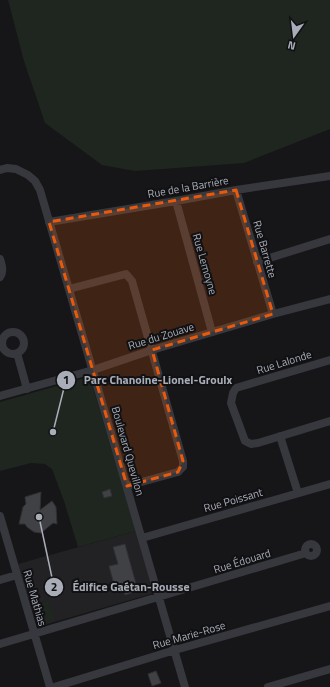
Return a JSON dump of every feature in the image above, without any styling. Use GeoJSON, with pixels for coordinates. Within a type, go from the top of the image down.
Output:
{"type":"FeatureCollection","features":[{"type":"Feature","properties":{"kind":"street","name":"Boulevard Quevillon"},"geometry":{"type":"LineString","coordinates":[[0,170],[7,168],[16,169],[35,181],[40,190],[185,687]]}},
{"type":"Feature","properties":{"kind":"street","name":"Rue de la Barrière"},"geometry":{"type":"LineString","coordinates":[[49,222],[236,190],[330,176]]}},
{"type":"Feature","properties":{"kind":"street","name":"Rue Barrette"},"geometry":{"type":"LineString","coordinates":[[236,190],[273,314]]}},
{"type":"Feature","properties":{"kind":"street","name":"Rue Lemoyne"},"geometry":{"type":"LineString","coordinates":[[176,201],[212,332]]}},
{"type":"Feature","properties":{"kind":"street"},"geometry":{"type":"LineString","coordinates":[[257,262],[330,239]]}},
{"type":"Feature","properties":{"kind":"street"},"geometry":{"type":"LineString","coordinates":[[0,259],[3,269],[0,277]]}},
{"type":"Feature","properties":{"kind":"street"},"geometry":{"type":"LineString","coordinates":[[69,290],[118,275],[126,274],[132,281],[183,461],[182,467],[178,472],[127,486]]}},
{"type":"Feature","properties":{"kind":"street","name":"Rue du Zouave"},"geometry":{"type":"LineString","coordinates":[[0,396],[93,370],[152,350],[330,298]]}},
{"type":"Feature","properties":{"kind":"street"},"geometry":{"type":"LineString","coordinates":[[17,352],[27,389]]}},
{"type":"Feature","properties":{"kind":"street","name":"Rue Lalonde"},"geometry":{"type":"LineString","coordinates":[[280,436],[251,444],[245,441],[231,403],[233,393],[236,388],[330,360]]}},
{"type":"Feature","properties":{"kind":"street"},"geometry":{"type":"LineString","coordinates":[[298,493],[280,436],[330,421]]}},
{"type":"Feature","properties":{"kind":"street","name":"Rue Poissant"},"geometry":{"type":"LineString","coordinates":[[142,538],[330,484]]}},
{"type":"Feature","properties":{"kind":"street","name":"Rue Mathias"},"geometry":{"type":"LineString","coordinates":[[0,518],[50,687]]}},
{"type":"Feature","properties":{"kind":"street","name":"Rue Édouard"},"geometry":{"type":"LineString","coordinates":[[0,644],[306,553]]}},
{"type":"Feature","properties":{"kind":"street"},"geometry":{"type":"LineString","coordinates":[[0,580],[17,575]]}},
{"type":"Feature","properties":{"kind":"street","name":"Rue Marie-Rose"},"geometry":{"type":"LineString","coordinates":[[54,687],[175,650],[330,606]]}},
{"type":"Feature","properties":{"kind":"street"},"geometry":{"type":"LineString","coordinates":[[268,687],[330,669]]}},
{"type":"Feature","properties":{"kind":"highlighted area"},"geometry":{"type":"Polygon","coordinates":[[[236,190],[273,314],[152,350],[183,461],[178,472],[127,486],[49,222],[236,190]]]}},
{"type":"Feature","properties":{"kind":"shaded area"},"geometry":{"type":"Polygon","coordinates":[[[8,0],[330,0],[330,129],[244,163],[135,171],[102,165],[45,123],[24,61],[8,0]]]}},
{"type":"Feature","properties":{"kind":"shaded area"},"geometry":{"type":"Polygon","coordinates":[[[85,378],[92,384],[136,531],[78,547],[64,501],[52,469],[45,464],[31,463],[0,471],[0,402],[85,378]]]}},
{"type":"Feature","properties":{"kind":"shaded area"},"geometry":{"type":"Polygon","coordinates":[[[136,531],[154,593],[37,627],[18,564],[136,531]]]}},
{"type":"Feature","properties":{"kind":"shaded area"},"geometry":{"type":"Polygon","coordinates":[[[48,601],[55,619],[45,622],[38,618],[34,606],[48,601]]]}},
{"type":"Feature","properties":{"kind":"building"},"geometry":{"type":"Polygon","coordinates":[[[110,489],[112,496],[104,498],[102,492],[110,489]]]}},
{"type":"Feature","properties":{"kind":"building"},"geometry":{"type":"Polygon","coordinates":[[[41,492],[40,510],[52,501],[56,507],[57,524],[53,523],[41,533],[34,532],[25,524],[19,524],[23,507],[26,504],[25,497],[41,492]]]}},
{"type":"Feature","properties":{"kind":"building"},"geometry":{"type":"Polygon","coordinates":[[[125,544],[138,591],[125,595],[123,586],[115,588],[109,566],[118,564],[113,547],[125,544]]]}},
{"type":"Feature","properties":{"kind":"building"},"geometry":{"type":"Polygon","coordinates":[[[156,671],[161,683],[152,686],[148,674],[156,671]]]}},
{"type":"Feature","properties":{"kind":"place","name":"Parc Chanoine-Lionel-Groulx"},"geometry":{"type":"Point","coordinates":[53,432]}},
{"type":"Feature","properties":{"kind":"place","name":"Édifice Gaétan-Rousse"},"geometry":{"type":"Point","coordinates":[39,517]}}]}
